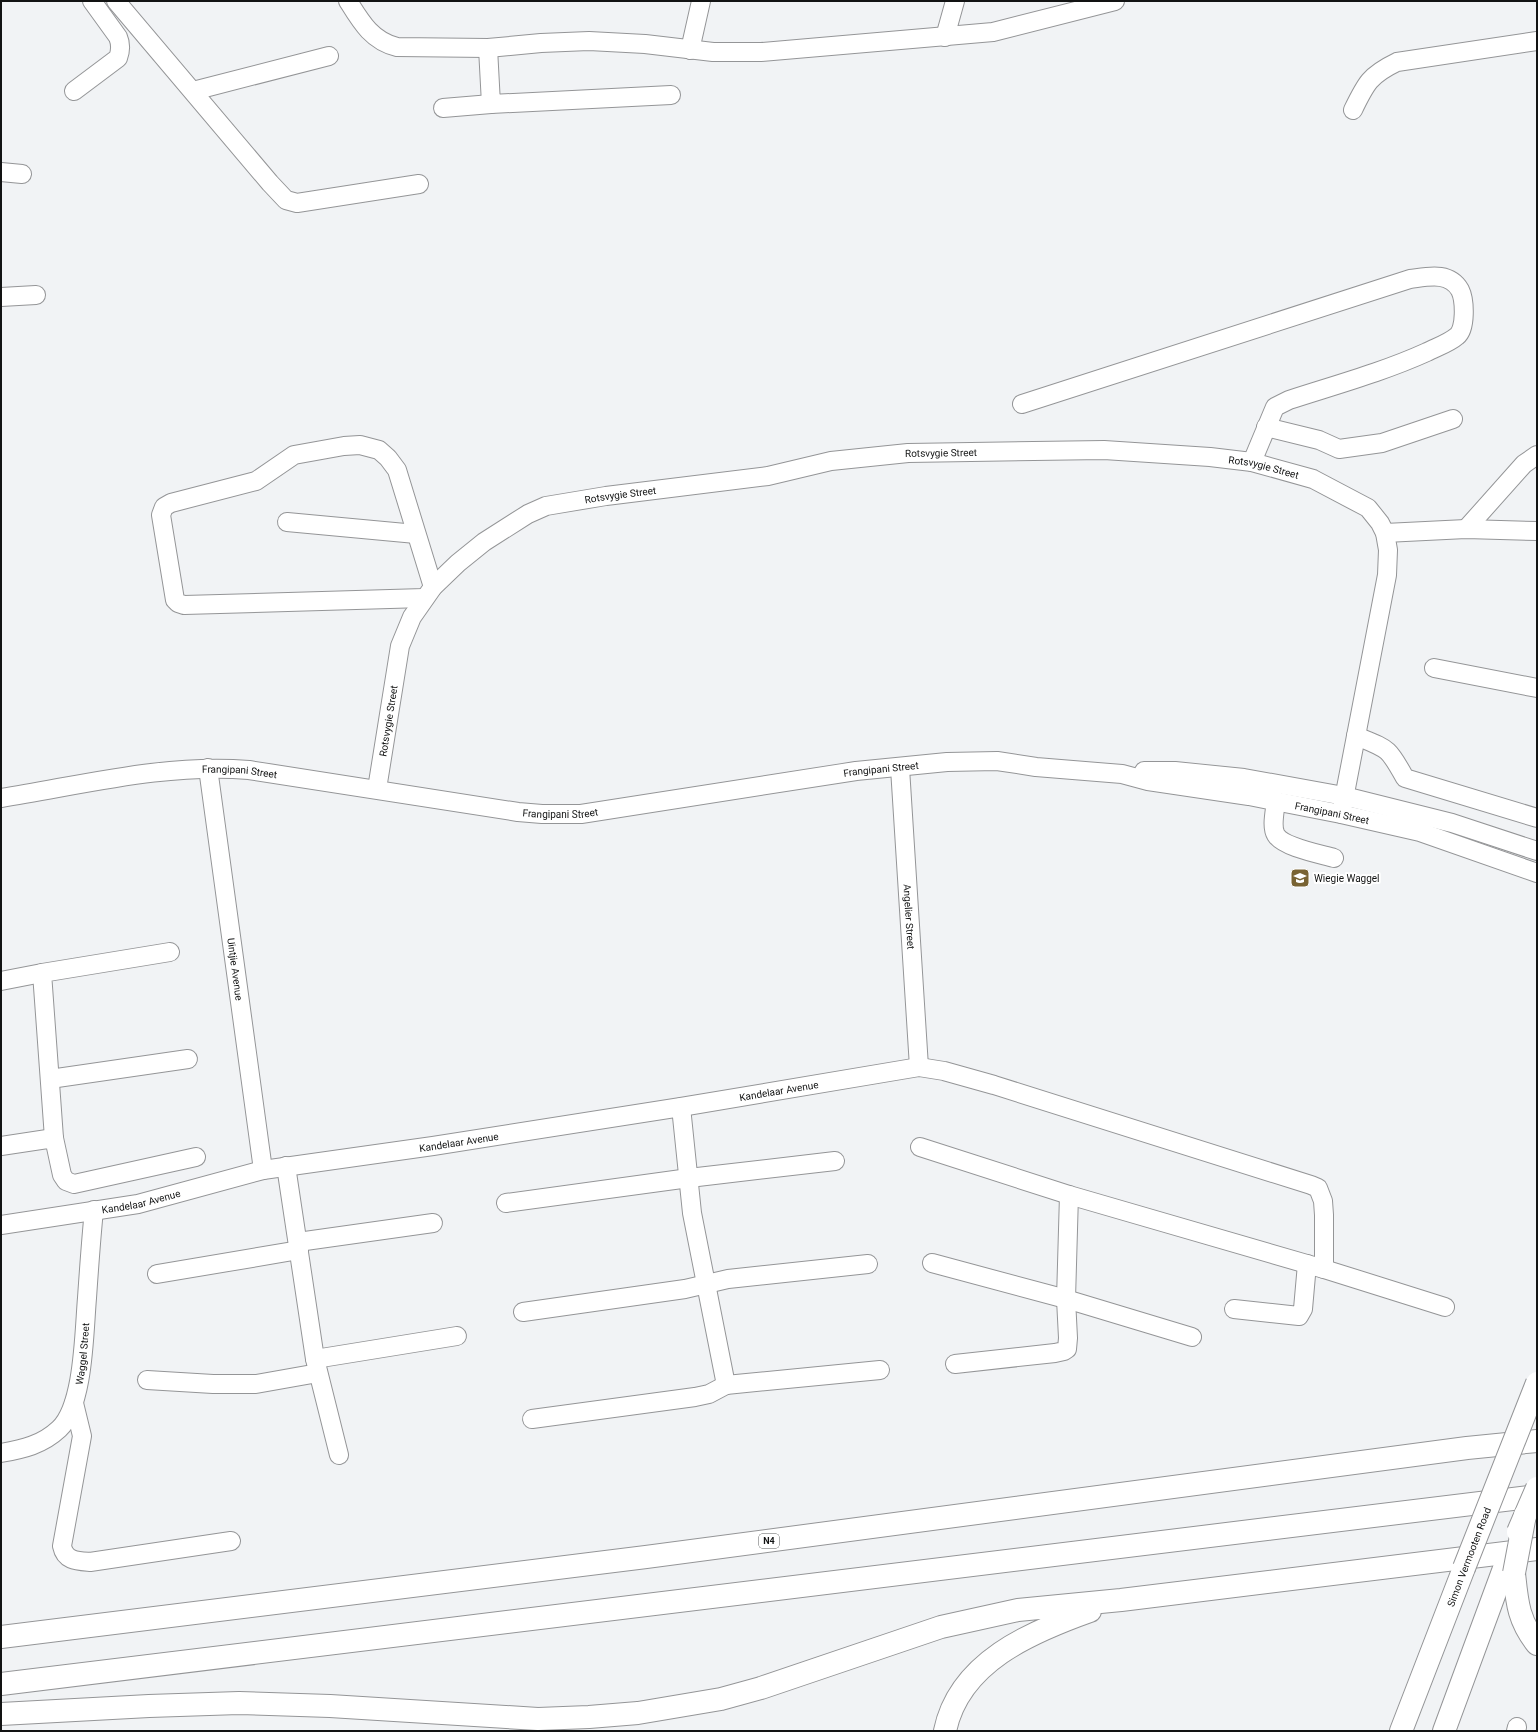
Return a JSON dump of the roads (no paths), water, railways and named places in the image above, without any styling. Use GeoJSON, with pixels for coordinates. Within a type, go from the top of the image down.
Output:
{"type":"FeatureCollection","features":[{"type":"Feature","properties":{"kind":"main road","name":"Simon Vermooten Road"},"geometry":{"type":"LineString","coordinates":[[1401,1731],[1537,1383]]}},
{"type":"Feature","properties":{"kind":"main road"},"geometry":{"type":"LineString","coordinates":[[1467,1448],[1537,1432]]}},
{"type":"Feature","properties":{"kind":"main road","name":"N4"},"geometry":{"type":"LineString","coordinates":[[1,1637],[654,1556],[1467,1448],[1537,1441]]}},
{"type":"Feature","properties":{"kind":"main road"},"geometry":{"type":"LineString","coordinates":[[1444,1731],[1510,1568],[1525,1515],[1537,1488]]}},
{"type":"Feature","properties":{"kind":"main road"},"geometry":{"type":"LineString","coordinates":[[1,1684],[1537,1496]]}},
{"type":"Feature","properties":{"kind":"main road"},"geometry":{"type":"LineString","coordinates":[[1,1714],[239,1703],[330,1706],[402,1712],[538,1719],[589,1718],[678,1707],[721,1699],[761,1688],[916,1635],[973,1619],[1018,1610],[1122,1600],[1537,1549]]}},
{"type":"Feature","properties":{"kind":"main road"},"geometry":{"type":"LineString","coordinates":[[1510,1568],[1521,1618],[1526,1630],[1537,1644]]}},
{"type":"Feature","properties":{"kind":"main road"},"geometry":{"type":"LineString","coordinates":[[945,1731],[953,1709],[962,1692],[982,1667],[1035,1633],[1122,1600]]}},
{"type":"Feature","properties":{"kind":"main road"},"geometry":{"type":"LineString","coordinates":[[402,1712],[503,1731]]}},
{"type":"Feature","properties":{"kind":"street"},"geometry":{"type":"LineString","coordinates":[[74,91],[118,58],[121,50],[118,37],[92,1]]}},
{"type":"Feature","properties":{"kind":"street"},"geometry":{"type":"LineString","coordinates":[[116,1],[276,191],[290,201],[297,203],[419,184]]}},
{"type":"Feature","properties":{"kind":"street"},"geometry":{"type":"LineString","coordinates":[[348,1],[372,34],[385,44],[397,47],[488,48],[541,43],[589,41],[645,44],[713,52],[762,52],[993,32],[1115,1]]}},
{"type":"Feature","properties":{"kind":"street"},"geometry":{"type":"LineString","coordinates":[[690,50],[701,1]]}},
{"type":"Feature","properties":{"kind":"street"},"geometry":{"type":"LineString","coordinates":[[945,37],[955,1]]}},
{"type":"Feature","properties":{"kind":"street"},"geometry":{"type":"LineString","coordinates":[[1353,110],[1363,89],[1378,71],[1397,62],[1537,41]]}},
{"type":"Feature","properties":{"kind":"street"},"geometry":{"type":"LineString","coordinates":[[488,48],[491,104]]}},
{"type":"Feature","properties":{"kind":"street"},"geometry":{"type":"LineString","coordinates":[[193,91],[329,56]]}},
{"type":"Feature","properties":{"kind":"street"},"geometry":{"type":"LineString","coordinates":[[443,108],[491,104],[671,95]]}},
{"type":"Feature","properties":{"kind":"street"},"geometry":{"type":"LineString","coordinates":[[1,172],[22,174]]}},
{"type":"Feature","properties":{"kind":"street"},"geometry":{"type":"LineString","coordinates":[[1022,404],[1410,279],[1434,276],[1447,277],[1460,290],[1464,307],[1463,327],[1458,336],[1409,360],[1289,400],[1275,407],[1252,462]]}},
{"type":"Feature","properties":{"kind":"street"},"geometry":{"type":"LineString","coordinates":[[1,297],[36,295]]}},
{"type":"Feature","properties":{"kind":"street"},"geometry":{"type":"LineString","coordinates":[[1266,427],[1319,440],[1339,449],[1382,443],[1453,419]]}},
{"type":"Feature","properties":{"kind":"street"},"geometry":{"type":"LineString","coordinates":[[360,445],[379,450],[388,458],[397,470],[416,534],[428,592],[184,605],[178,604],[174,600],[161,515],[164,508],[170,503],[256,481],[294,455],[360,445]]}},
{"type":"Feature","properties":{"kind":"street","name":"Rotsvygie Street"},"geometry":{"type":"LineString","coordinates":[[377,789],[400,646],[412,618],[428,592],[484,542],[528,514],[546,506],[606,496],[768,476],[831,461],[908,453],[1104,450],[1252,462],[1313,479],[1368,508],[1380,523],[1385,533],[1388,550],[1387,575],[1341,814]]}},
{"type":"Feature","properties":{"kind":"street"},"geometry":{"type":"LineString","coordinates":[[1466,529],[1524,464],[1537,454]]}},
{"type":"Feature","properties":{"kind":"street"},"geometry":{"type":"LineString","coordinates":[[287,522],[416,534]]}},
{"type":"Feature","properties":{"kind":"street"},"geometry":{"type":"LineString","coordinates":[[1385,533],[1466,529],[1537,531]]}},
{"type":"Feature","properties":{"kind":"street"},"geometry":{"type":"LineString","coordinates":[[1434,668],[1537,688]]}},
{"type":"Feature","properties":{"kind":"street"},"geometry":{"type":"LineString","coordinates":[[1356,736],[1386,748],[1394,756],[1405,778],[1537,818]]}},
{"type":"Feature","properties":{"kind":"street","name":"Frangipani Street"},"geometry":{"type":"LineString","coordinates":[[1,798],[168,770],[208,768],[249,770],[518,812],[542,814],[581,814],[806,778],[947,762],[976,761],[1122,774],[1148,780],[1276,801],[1420,832],[1537,873]]}},
{"type":"Feature","properties":{"kind":"street","name":"Uintjie Avenue"},"geometry":{"type":"LineString","coordinates":[[208,768],[263,1170]]}},
{"type":"Feature","properties":{"kind":"street","name":"Angelier Street"},"geometry":{"type":"LineString","coordinates":[[900,768],[919,1067]]}},
{"type":"Feature","properties":{"kind":"street","name":"Frangipani Street"},"geometry":{"type":"LineString","coordinates":[[1122,774],[1160,770],[1199,773],[1244,778],[1344,796],[1452,823],[1537,851]]}},
{"type":"Feature","properties":{"kind":"street"},"geometry":{"type":"LineString","coordinates":[[1276,801],[1274,830],[1280,839],[1287,844],[1334,858]]}},
{"type":"Feature","properties":{"kind":"street"},"geometry":{"type":"LineString","coordinates":[[1,981],[170,952]]}},
{"type":"Feature","properties":{"kind":"street"},"geometry":{"type":"LineString","coordinates":[[42,973],[54,1138],[62,1175],[66,1181],[74,1184],[196,1157]]}},
{"type":"Feature","properties":{"kind":"street"},"geometry":{"type":"LineString","coordinates":[[50,1079],[188,1059]]}},
{"type":"Feature","properties":{"kind":"street","name":"Kandelaar Avenue"},"geometry":{"type":"LineString","coordinates":[[1,1225],[138,1204],[263,1170],[286,1166],[433,1146],[681,1107],[919,1067],[944,1071],[994,1085],[1311,1184],[1318,1188],[1322,1201],[1324,1269]]}},
{"type":"Feature","properties":{"kind":"street"},"geometry":{"type":"LineString","coordinates":[[681,1107],[692,1213],[726,1385]]}},
{"type":"Feature","properties":{"kind":"street"},"geometry":{"type":"LineString","coordinates":[[1,1146],[54,1138]]}},
{"type":"Feature","properties":{"kind":"street"},"geometry":{"type":"LineString","coordinates":[[920,1147],[1069,1195],[1324,1269],[1445,1307]]}},
{"type":"Feature","properties":{"kind":"street"},"geometry":{"type":"LineString","coordinates":[[506,1203],[689,1178],[835,1161]]}},
{"type":"Feature","properties":{"kind":"street"},"geometry":{"type":"LineString","coordinates":[[286,1166],[317,1366],[339,1455]]}},
{"type":"Feature","properties":{"kind":"street"},"geometry":{"type":"LineString","coordinates":[[954,1364],[1064,1351],[1067,1349],[1068,1338],[1066,1299],[1069,1195]]}},
{"type":"Feature","properties":{"kind":"street","name":"Waggel Street"},"geometry":{"type":"LineString","coordinates":[[1,1453],[30,1447],[45,1440],[60,1428],[74,1403],[82,1359],[94,1210]]}},
{"type":"Feature","properties":{"kind":"street"},"geometry":{"type":"LineString","coordinates":[[157,1274],[298,1246],[433,1223]]}},
{"type":"Feature","properties":{"kind":"street"},"geometry":{"type":"LineString","coordinates":[[932,1263],[1066,1299],[1192,1337]]}},
{"type":"Feature","properties":{"kind":"street"},"geometry":{"type":"LineString","coordinates":[[523,1312],[605,1302],[728,1280],[868,1264]]}},
{"type":"Feature","properties":{"kind":"street"},"geometry":{"type":"LineString","coordinates":[[1234,1309],[1299,1316],[1303,1309],[1307,1264]]}},
{"type":"Feature","properties":{"kind":"street"},"geometry":{"type":"LineString","coordinates":[[147,1380],[213,1384],[256,1384],[317,1366],[457,1336]]}},
{"type":"Feature","properties":{"kind":"street"},"geometry":{"type":"LineString","coordinates":[[532,1419],[695,1397],[709,1394],[726,1385],[880,1370]]}},
{"type":"Feature","properties":{"kind":"street"},"geometry":{"type":"LineString","coordinates":[[74,1403],[82,1436],[62,1546],[64,1554],[68,1558],[77,1561],[90,1562],[231,1541]]}},
{"type":"Feature","properties":{"kind":"place","name":"Wiegie Waggel"},"geometry":{"type":"Point","coordinates":[1300,878]}}]}
